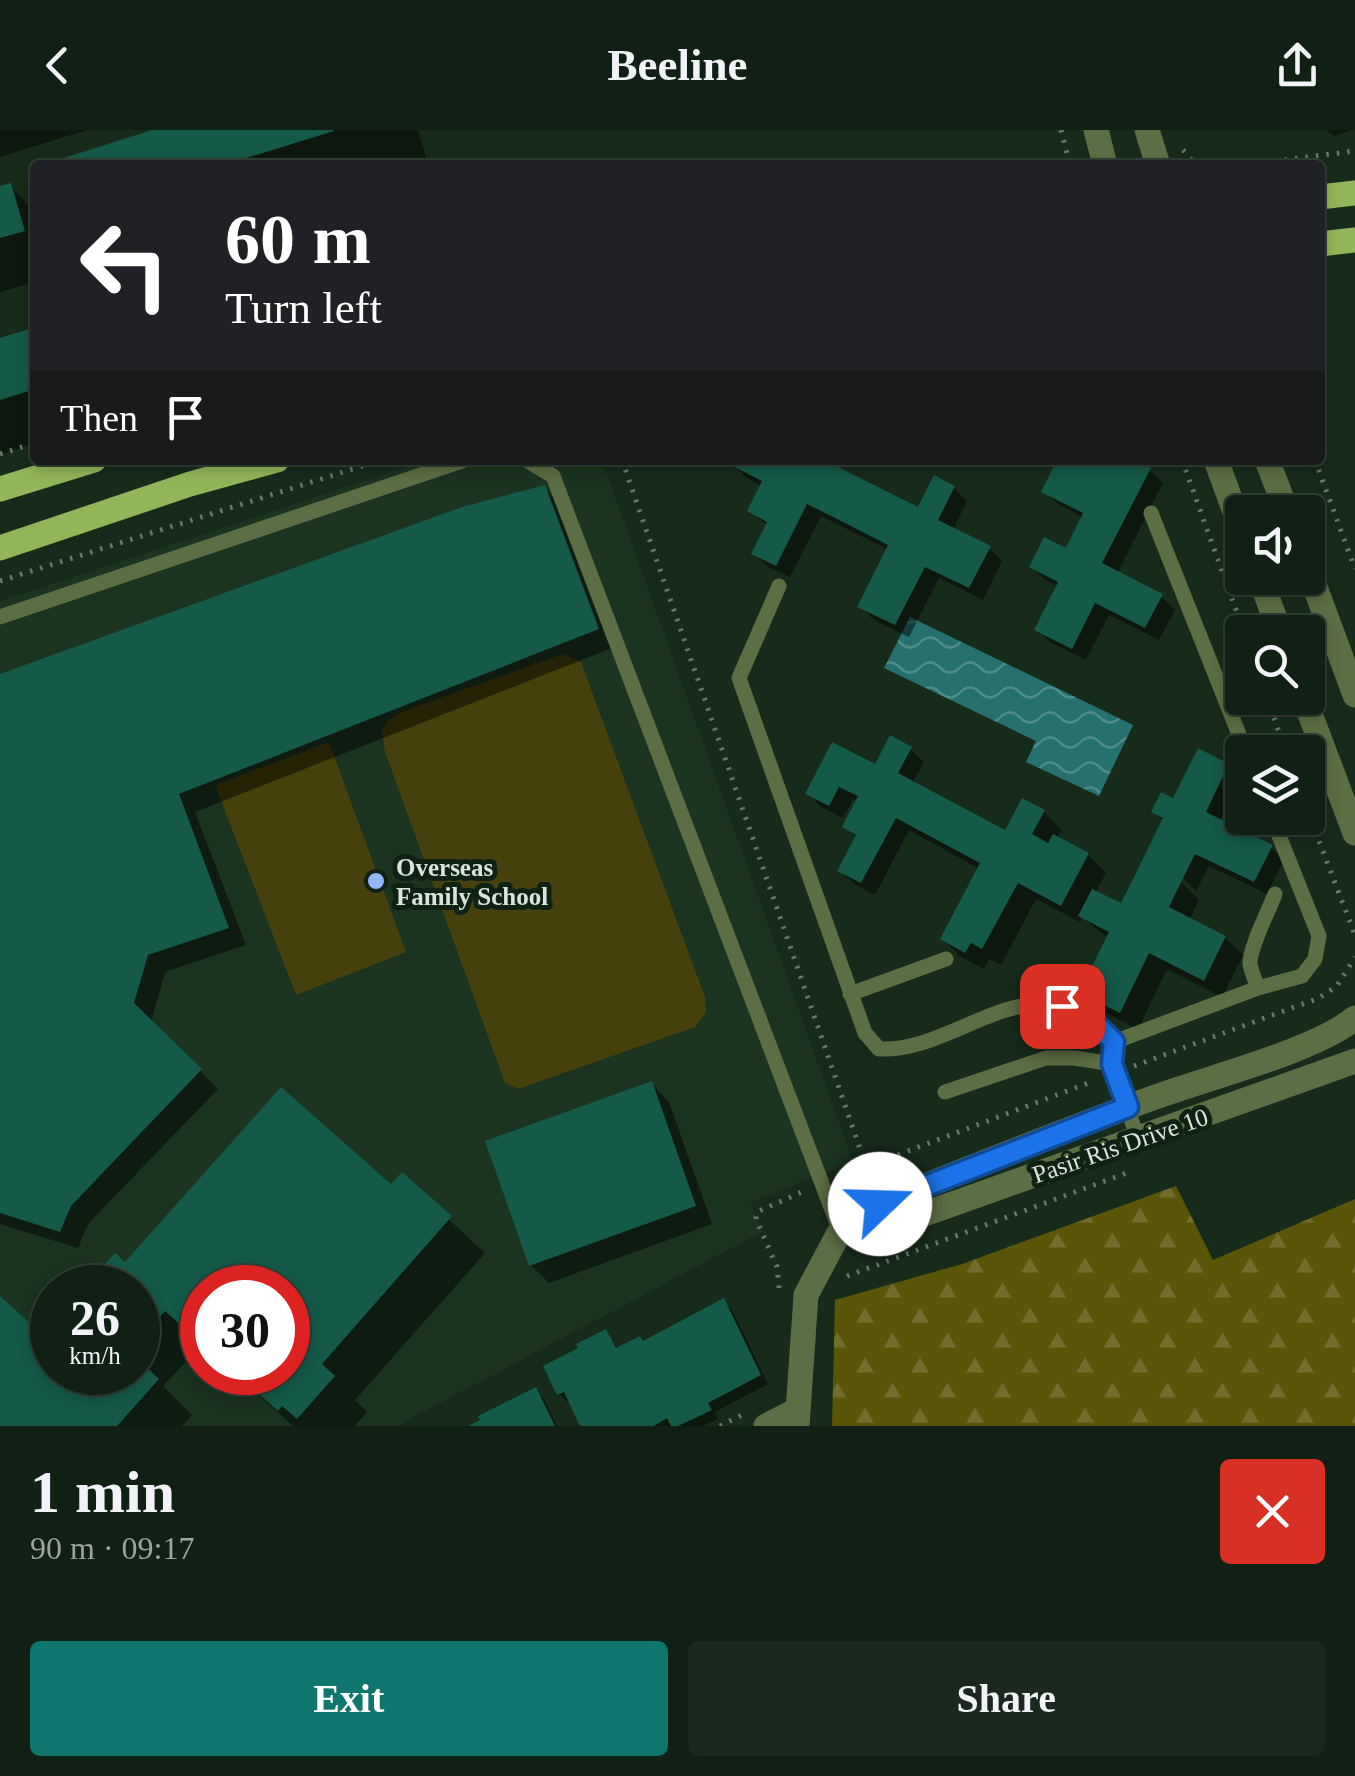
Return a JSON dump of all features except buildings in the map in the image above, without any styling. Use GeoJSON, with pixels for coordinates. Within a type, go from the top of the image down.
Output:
{"type":"FeatureCollection","features":[{"type":"Feature","properties":{"kind":"main road"},"geometry":{"type":"LineString","coordinates":[[1325,196],[1355,193]]}},
{"type":"Feature","properties":{"kind":"main road"},"geometry":{"type":"LineString","coordinates":[[1325,243],[1355,240]]}},
{"type":"Feature","properties":{"kind":"main road"},"geometry":{"type":"LineString","coordinates":[[0,489],[78,465]]}},
{"type":"Feature","properties":{"kind":"main road"},"geometry":{"type":"LineString","coordinates":[[0,548],[258,465]]}},
{"type":"Feature","properties":{"kind":"street"},"geometry":{"type":"LineString","coordinates":[[1096,130],[1104,160]]}},
{"type":"Feature","properties":{"kind":"street"},"geometry":{"type":"LineString","coordinates":[[1147,130],[1156,160]]}},
{"type":"Feature","properties":{"kind":"street"},"geometry":{"type":"LineString","coordinates":[[1218,465],[1229,495]]}},
{"type":"Feature","properties":{"kind":"street"},"geometry":{"type":"LineString","coordinates":[[1269,465],[1280,495]]}},
{"type":"Feature","properties":{"kind":"street"},"geometry":{"type":"LineString","coordinates":[[1318,595],[1355,695]]}},
{"type":"Feature","properties":{"kind":"street"},"geometry":{"type":"LineString","coordinates":[[1310,715],[1355,833]]}},
{"type":"Feature","properties":{"kind":"street","name":"Pasir Ris Drive 10"},"geometry":{"type":"LineString","coordinates":[[1355,1018],[1308,1044],[1128,1107],[880,1204],[871,1218],[902,1222],[1355,1060]]}},
{"type":"Feature","properties":{"kind":"street"},"geometry":{"type":"LineString","coordinates":[[766,1426],[797,1418],[806,1294],[840,1231],[871,1218]]}},
{"type":"Feature","properties":{"kind":"lane"},"geometry":{"type":"LineString","coordinates":[[0,617],[450,465]]}},
{"type":"Feature","properties":{"kind":"lane"},"geometry":{"type":"LineString","coordinates":[[534,465],[553,476],[840,1231]]}},
{"type":"Feature","properties":{"kind":"lane"},"geometry":{"type":"LineString","coordinates":[[1151,514],[1239,735]]}},
{"type":"Feature","properties":{"kind":"lane"},"geometry":{"type":"LineString","coordinates":[[779,586],[739,678],[865,1033],[879,1049],[898,1050],[1001,1010],[1037,1004],[1062,1006],[1086,1014],[1114,1042]]}},
{"type":"Feature","properties":{"kind":"lane"},"geometry":{"type":"LineString","coordinates":[[1114,1042],[1258,988],[1302,976],[1316,959],[1319,936],[1279,835]]}},
{"type":"Feature","properties":{"kind":"lane"},"geometry":{"type":"LineString","coordinates":[[1258,988],[1250,962],[1252,947],[1275,894]]}},
{"type":"Feature","properties":{"kind":"lane"},"geometry":{"type":"LineString","coordinates":[[850,994],[946,959]]}},
{"type":"Feature","properties":{"kind":"lane"},"geometry":{"type":"LineString","coordinates":[[1114,1042],[1112,1064],[1138,1139]]}},
{"type":"Feature","properties":{"kind":"lane"},"geometry":{"type":"LineString","coordinates":[[945,1092],[1046,1058],[1112,1064]]}},
{"type":"Feature","properties":{"kind":"path"},"geometry":{"type":"LineString","coordinates":[[1061,130],[1069,160]]}},
{"type":"Feature","properties":{"kind":"path"},"geometry":{"type":"LineString","coordinates":[[1283,160],[1355,151]]}},
{"type":"Feature","properties":{"kind":"path"},"geometry":{"type":"LineString","coordinates":[[0,454],[30,444]]}},
{"type":"Feature","properties":{"kind":"path"},"geometry":{"type":"LineString","coordinates":[[0,581],[366,465]]}},
{"type":"Feature","properties":{"kind":"path"},"geometry":{"type":"LineString","coordinates":[[624,465],[866,1166]]}},
{"type":"Feature","properties":{"kind":"path"},"geometry":{"type":"LineString","coordinates":[[1184,465],[1238,615]]}},
{"type":"Feature","properties":{"kind":"path"},"geometry":{"type":"LineString","coordinates":[[1317,465],[1355,569]]}},
{"type":"Feature","properties":{"kind":"path"},"geometry":{"type":"LineString","coordinates":[[1317,835],[1355,935]]}},
{"type":"Feature","properties":{"kind":"path"},"geometry":{"type":"LineString","coordinates":[[839,1288],[848,1275],[1136,1170]]}},
{"type":"Feature","properties":{"kind":"shaded area","name":"Overseas Family School"},"geometry":{"type":"Polygon","coordinates":[[[413,465],[604,465],[853,1161],[751,1203],[762,1232],[397,1426],[0,1426],[0,601],[413,465]]]}},
{"type":"Feature","properties":{"kind":"shaded area"},"geometry":{"type":"Polygon","coordinates":[[[563,654],[581,662],[705,997],[706,1012],[695,1027],[518,1089],[505,1083],[385,752],[382,730],[401,712],[563,654]]]}},
{"type":"Feature","properties":{"kind":"shaded area"},"geometry":{"type":"Polygon","coordinates":[[[329,742],[406,952],[296,995],[215,785],[329,742]]]}},
{"type":"Feature","properties":{"kind":"green space"},"geometry":{"type":"Polygon","coordinates":[[[1176,1186],[1213,1260],[1355,1199],[1355,1426],[832,1426],[835,1300],[962,1264],[1176,1186]]]}},
{"type":"Feature","properties":{"kind":"water"},"geometry":{"type":"Polygon","coordinates":[[[910,617],[1133,725],[1099,796],[1026,762],[1036,741],[884,668],[910,617]]]}},
{"type":"Feature","properties":{"kind":"place","name":"Overseas Family School"},"geometry":{"type":"Point","coordinates":[376,881]}},
{"type":"Feature","properties":{"kind":"route"},"geometry":{"type":"LineString","coordinates":[[880,1204],[1128,1107],[1112,1064],[1114,1042],[1086,1014],[1062,1006]]}}]}
